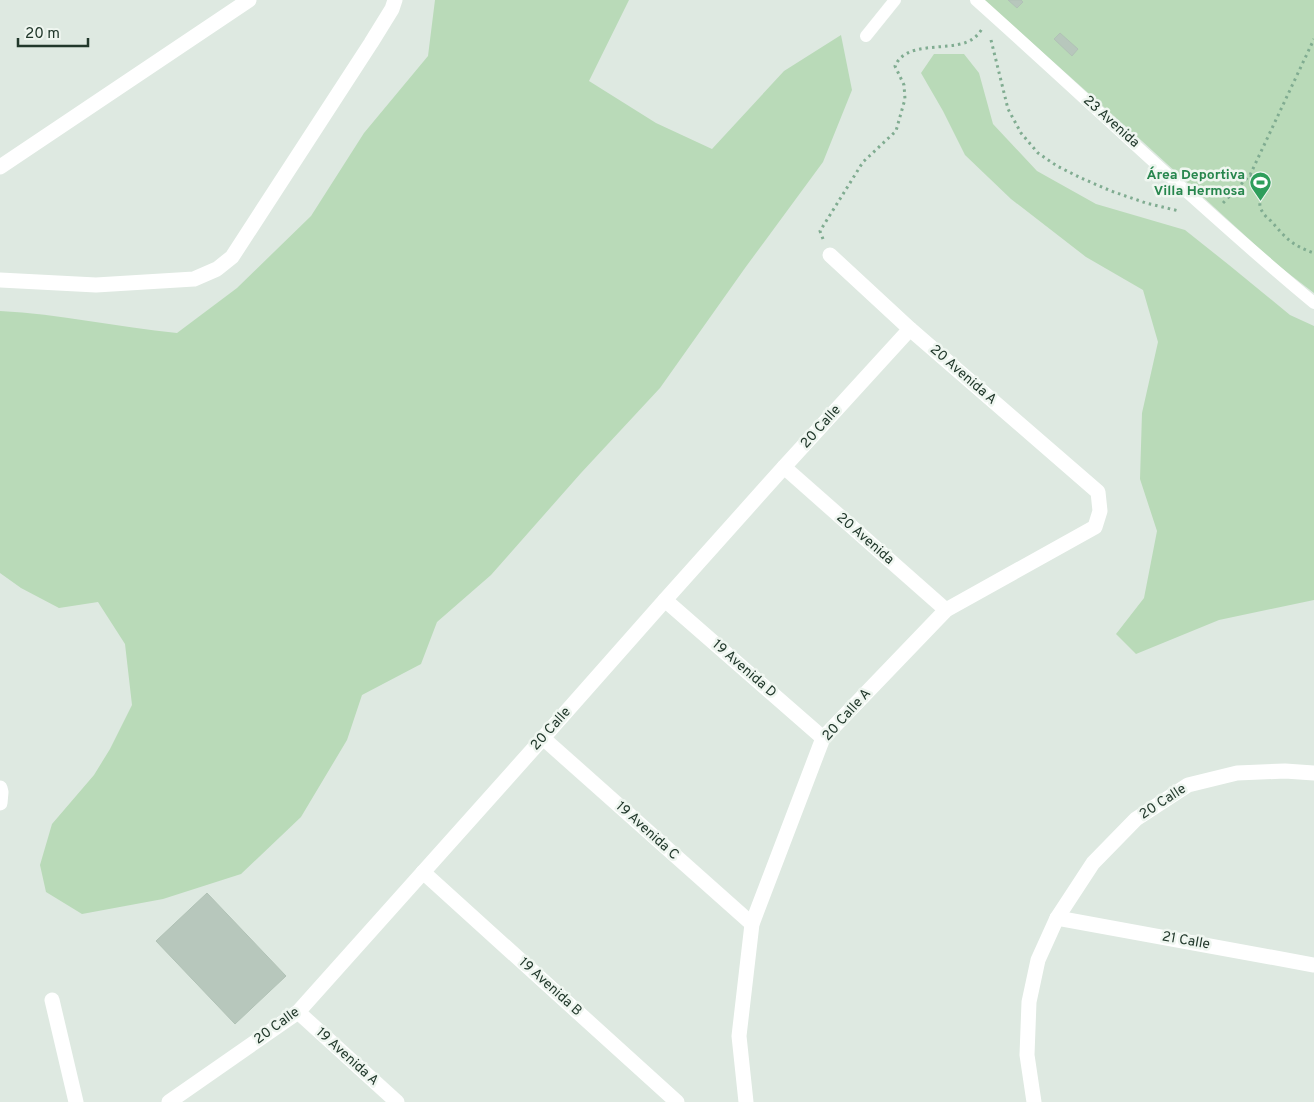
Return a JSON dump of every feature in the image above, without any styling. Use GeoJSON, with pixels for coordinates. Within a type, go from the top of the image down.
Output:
{"type":"FeatureCollection","features":[{"type":"Feature","properties":{"kind":"street"},"geometry":{"type":"LineString","coordinates":[[0,167],[249,0]]}},
{"type":"Feature","properties":{"kind":"street"},"geometry":{"type":"LineString","coordinates":[[0,280],[96,285],[194,279],[217,269],[232,257],[371,43],[392,9],[395,0]]}},
{"type":"Feature","properties":{"kind":"street","name":"20 Avenida A"},"geometry":{"type":"LineString","coordinates":[[830,254],[910,329],[1098,492]]}},
{"type":"Feature","properties":{"kind":"street","name":"20 Calle"},"geometry":{"type":"LineString","coordinates":[[168,1102],[298,1012],[784,467],[910,329]]}},
{"type":"Feature","properties":{"kind":"street","name":"20 Avenida"},"geometry":{"type":"LineString","coordinates":[[784,467],[946,610]]}},
{"type":"Feature","properties":{"kind":"street","name":"20 Calle A"},"geometry":{"type":"LineString","coordinates":[[746,1102],[738,1036],[752,924],[823,738],[946,610],[1095,527],[1100,511],[1098,492]]}},
{"type":"Feature","properties":{"kind":"street","name":"19 Avenida D"},"geometry":{"type":"LineString","coordinates":[[665,600],[823,738]]}},
{"type":"Feature","properties":{"kind":"street","name":"19 Avenida C"},"geometry":{"type":"LineString","coordinates":[[543,738],[752,924]]}},
{"type":"Feature","properties":{"kind":"street","name":"20 Calle"},"geometry":{"type":"LineString","coordinates":[[1057,918],[1093,863],[1136,820],[1188,785],[1237,773],[1284,771],[1314,773]]}},
{"type":"Feature","properties":{"kind":"street"},"geometry":{"type":"LineString","coordinates":[[0,788],[0,803]]}},
{"type":"Feature","properties":{"kind":"street","name":"19 Avenida B"},"geometry":{"type":"LineString","coordinates":[[423,872],[677,1102]]}},
{"type":"Feature","properties":{"kind":"street"},"geometry":{"type":"LineString","coordinates":[[1034,1102],[1027,1055],[1029,1002],[1038,960],[1057,918]]}},
{"type":"Feature","properties":{"kind":"street","name":"21 Calle"},"geometry":{"type":"LineString","coordinates":[[1057,918],[1314,965]]}},
{"type":"Feature","properties":{"kind":"street"},"geometry":{"type":"LineString","coordinates":[[52,1000],[76,1102]]}},
{"type":"Feature","properties":{"kind":"street","name":"19 Avenida A"},"geometry":{"type":"LineString","coordinates":[[298,1012],[397,1102]]}},
{"type":"Feature","properties":{"kind":"lane"},"geometry":{"type":"LineString","coordinates":[[866,36],[895,0]]}},
{"type":"Feature","properties":{"kind":"lane","name":"23 Avenida"},"geometry":{"type":"LineString","coordinates":[[976,0],[1212,215],[1314,303]]}},
{"type":"Feature","properties":{"kind":"path"},"geometry":{"type":"LineString","coordinates":[[830,254],[820,231],[863,162],[896,131],[906,100],[904,85],[895,66],[897,60],[915,50],[954,46],[967,42],[983,29]]}},
{"type":"Feature","properties":{"kind":"path"},"geometry":{"type":"LineString","coordinates":[[990,36],[1008,109],[1021,133],[1038,153],[1065,170],[1111,191],[1146,203],[1185,212]]}},
{"type":"Feature","properties":{"kind":"path"},"geometry":{"type":"LineString","coordinates":[[1212,215],[1250,175],[1314,38]]}},
{"type":"Feature","properties":{"kind":"path"},"geometry":{"type":"LineString","coordinates":[[1250,175],[1260,185],[1262,192],[1261,210],[1292,243],[1314,253]]}},
{"type":"Feature","properties":{"kind":"green space"},"geometry":{"type":"Polygon","coordinates":[[[435,0],[629,0],[589,81],[656,123],[712,149],[784,71],[841,35],[852,90],[823,162],[660,388],[581,473],[491,575],[437,622],[421,664],[362,695],[347,740],[301,817],[241,874],[163,899],[82,914],[46,892],[40,865],[52,824],[94,775],[110,749],[132,705],[125,644],[98,602],[59,608],[21,588],[0,573],[0,311],[177,333],[237,288],[311,216],[364,133],[428,56],[435,0]]]}},
{"type":"Feature","properties":{"kind":"green space","name":"Área Deportiva Villa Hermosa"},"geometry":{"type":"Polygon","coordinates":[[[984,0],[1314,0],[1314,293],[1275,263],[984,0]]]}},
{"type":"Feature","properties":{"kind":"green space"},"geometry":{"type":"Polygon","coordinates":[[[934,54],[964,54],[979,73],[993,124],[1037,171],[1096,204],[1185,230],[1290,315],[1314,326],[1314,600],[1219,620],[1136,654],[1116,634],[1144,598],[1157,531],[1140,479],[1142,413],[1158,342],[1143,290],[1086,257],[1011,199],[965,155],[921,73],[934,54]]]}},
{"type":"Feature","properties":{"kind":"building"},"geometry":{"type":"Polygon","coordinates":[[[1008,0],[1021,0],[1023,2],[1017,8],[1008,0]]]}},
{"type":"Feature","properties":{"kind":"building"},"geometry":{"type":"Polygon","coordinates":[[[1060,33],[1078,49],[1072,56],[1054,39],[1060,33]]]}},
{"type":"Feature","properties":{"kind":"building"},"geometry":{"type":"Polygon","coordinates":[[[207,893],[286,976],[235,1024],[156,941],[207,893]]]}},
{"type":"Feature","properties":{"kind":"place","name":"Área Deportiva Villa Hermosa"},"geometry":{"type":"Point","coordinates":[1261,202]}}]}
